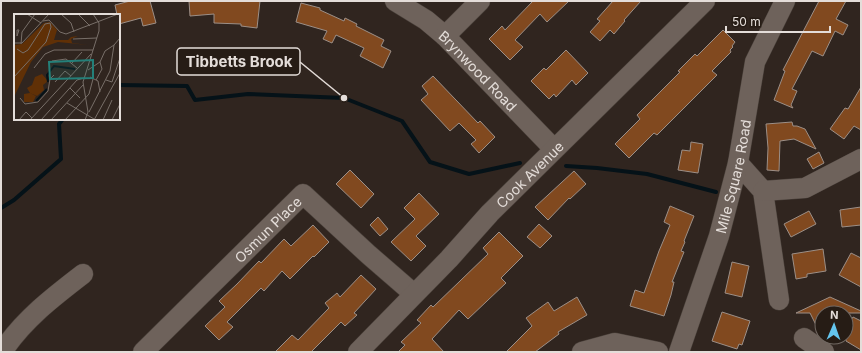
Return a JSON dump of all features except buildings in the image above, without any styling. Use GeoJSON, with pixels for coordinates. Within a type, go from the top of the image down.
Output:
{"type":"FeatureCollection","features":[{"type":"Feature","properties":{"kind":"street","name":"Brynwood Road"},"geometry":{"type":"LineString","coordinates":[[395,1],[426,20],[445,36],[554,149]]}},
{"type":"Feature","properties":{"kind":"street"},"geometry":{"type":"LineString","coordinates":[[445,36],[480,1]]}},
{"type":"Feature","properties":{"kind":"street","name":"Cook Avenue"},"geometry":{"type":"LineString","coordinates":[[358,352],[449,259],[490,213],[705,1]]}},
{"type":"Feature","properties":{"kind":"street","name":"Mile Square Road"},"geometry":{"type":"LineString","coordinates":[[679,352],[720,236],[738,163],[755,62],[785,1]]}},
{"type":"Feature","properties":{"kind":"street"},"geometry":{"type":"LineString","coordinates":[[763,191],[805,188],[861,160]]}},
{"type":"Feature","properties":{"kind":"street"},"geometry":{"type":"LineString","coordinates":[[738,163],[763,191],[779,300]]}},
{"type":"Feature","properties":{"kind":"street","name":"Osmun Place"},"geometry":{"type":"LineString","coordinates":[[143,352],[303,194],[414,294]]}},
{"type":"Feature","properties":{"kind":"street"},"geometry":{"type":"LineString","coordinates":[[2,352],[18,331],[42,306],[83,274]]}},
{"type":"Feature","properties":{"kind":"street"},"geometry":{"type":"LineString","coordinates":[[804,338],[824,352]]}},
{"type":"Feature","properties":{"kind":"street"},"geometry":{"type":"LineString","coordinates":[[582,352],[615,343],[658,352]]}},
{"type":"Feature","properties":{"kind":"waterway"},"geometry":{"type":"LineString","coordinates":[[120,85],[187,86],[195,100],[248,94],[344,98],[402,121],[430,162],[469,174],[520,163]]}},
{"type":"Feature","properties":{"kind":"waterway"},"geometry":{"type":"LineString","coordinates":[[1,208],[14,200],[61,159],[59,124],[62,120]]}},
{"type":"Feature","properties":{"kind":"waterway"},"geometry":{"type":"LineString","coordinates":[[566,166],[647,174],[716,192]]}},
{"type":"Feature","properties":{"kind":"place","name":"Tibbetts Brook"},"geometry":{"type":"Point","coordinates":[344,98]}}]}
